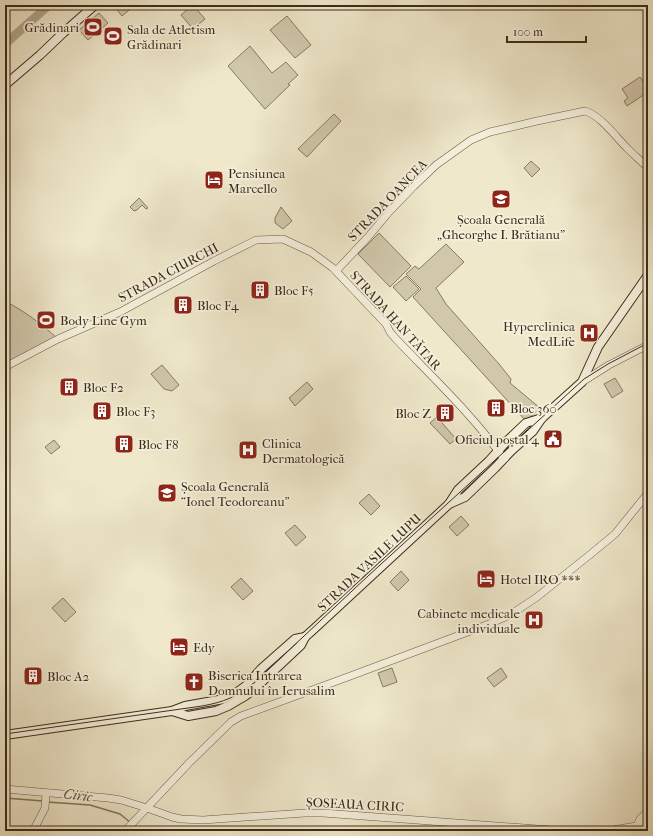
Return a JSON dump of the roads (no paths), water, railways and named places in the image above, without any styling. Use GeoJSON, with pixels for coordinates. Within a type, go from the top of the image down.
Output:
{"type":"FeatureCollection","features":[{"type":"Feature","properties":{"kind":"main road"},"geometry":{"type":"LineString","coordinates":[[5,85],[95,5]]}},
{"type":"Feature","properties":{"kind":"main road","name":"STRADA VASILE LUPU"},"geometry":{"type":"LineString","coordinates":[[5,735],[172,711],[185,706],[224,699],[236,693],[247,685],[261,670],[296,639],[305,637],[449,504],[464,496],[496,468],[511,451],[533,431],[542,418],[582,382],[598,346],[648,275]]}},
{"type":"Feature","properties":{"kind":"main road","name":"STRADA VASILE LUPU"},"geometry":{"type":"LineString","coordinates":[[449,504],[458,490],[526,423],[542,418]]}},
{"type":"Feature","properties":{"kind":"street","name":"STRADA OANCEA"},"geometry":{"type":"LineString","coordinates":[[336,271],[389,212],[436,165],[471,140],[490,132],[584,112],[590,113],[599,119],[648,168]]}},
{"type":"Feature","properties":{"kind":"street","name":"STRADA HAN TĂTAR"},"geometry":{"type":"LineString","coordinates":[[256,240],[283,239],[311,252],[336,271],[386,324],[390,332],[462,408],[504,459]]}},
{"type":"Feature","properties":{"kind":"street","name":"STRADA CIURCHI"},"geometry":{"type":"LineString","coordinates":[[5,367],[58,339],[120,312],[256,240]]}},
{"type":"Feature","properties":{"kind":"street"},"geometry":{"type":"LineString","coordinates":[[582,382],[609,365],[648,345]]}},
{"type":"Feature","properties":{"kind":"street"},"geometry":{"type":"LineString","coordinates":[[127,829],[179,773],[231,722],[241,716],[510,615],[537,597],[615,534],[648,492]]}},
{"type":"Feature","properties":{"kind":"street","name":"ȘOSEAUA CIRIC"},"geometry":{"type":"LineString","coordinates":[[5,789],[46,795],[121,800],[172,817],[196,820],[323,813],[564,831]]}},
{"type":"Feature","properties":{"kind":"street"},"geometry":{"type":"LineString","coordinates":[[33,831],[45,808],[46,795]]}},
{"type":"Feature","properties":{"kind":"street"},"geometry":{"type":"LineString","coordinates":[[637,826],[640,819],[648,811]]}},
{"type":"Feature","properties":{"kind":"street"},"geometry":{"type":"LineString","coordinates":[[607,831],[648,824]]}},
{"type":"Feature","properties":{"kind":"waterway"},"geometry":{"type":"LineString","coordinates":[[5,44],[49,5]]}},
{"type":"Feature","properties":{"kind":"waterway","name":"Ciric"},"geometry":{"type":"LineString","coordinates":[[5,798],[43,801]]}},
{"type":"Feature","properties":{"kind":"waterway","name":"Ciric"},"geometry":{"type":"LineString","coordinates":[[47,802],[90,805],[120,814],[131,823]]}},
{"type":"Feature","properties":{"kind":"waterway","name":"Ciric"},"geometry":{"type":"LineString","coordinates":[[134,825],[142,831]]}},
{"type":"Feature","properties":{"kind":"waterway","name":"Ciric"},"geometry":{"type":"LineString","coordinates":[[246,831],[289,828],[408,831]]}},
{"type":"Feature","properties":{"kind":"tram line"},"geometry":{"type":"LineString","coordinates":[[5,734],[202,706],[224,701],[242,692],[255,682],[368,576],[584,379],[608,364],[648,343]]}},
{"type":"Feature","properties":{"kind":"place","name":"Grădinari"},"geometry":{"type":"Point","coordinates":[93,27]}},
{"type":"Feature","properties":{"kind":"place","name":"Sala de Atletism Grădinari"},"geometry":{"type":"Point","coordinates":[113,36]}},
{"type":"Feature","properties":{"kind":"place","name":"Pensiunea Marcello"},"geometry":{"type":"Point","coordinates":[214,180]}},
{"type":"Feature","properties":{"kind":"place","name":"Școala Generală „Gheorghe I. Brătianu”"},"geometry":{"type":"Point","coordinates":[501,199]}},
{"type":"Feature","properties":{"kind":"place","name":"Bloc F5"},"geometry":{"type":"Point","coordinates":[260,290]}},
{"type":"Feature","properties":{"kind":"place","name":"Bloc F4"},"geometry":{"type":"Point","coordinates":[183,305]}},
{"type":"Feature","properties":{"kind":"place","name":"Body Line Gym"},"geometry":{"type":"Point","coordinates":[46,320]}},
{"type":"Feature","properties":{"kind":"place","name":"Hyperclinica MedLife"},"geometry":{"type":"Point","coordinates":[589,333]}},
{"type":"Feature","properties":{"kind":"place","name":"Bloc F2"},"geometry":{"type":"Point","coordinates":[69,387]}},
{"type":"Feature","properties":{"kind":"place","name":"Bloc 360"},"geometry":{"type":"Point","coordinates":[496,408]}},
{"type":"Feature","properties":{"kind":"place","name":"Bloc F3"},"geometry":{"type":"Point","coordinates":[102,411]}},
{"type":"Feature","properties":{"kind":"place","name":"Bloc Z"},"geometry":{"type":"Point","coordinates":[445,413]}},
{"type":"Feature","properties":{"kind":"place","name":"Oficiul poștal 4"},"geometry":{"type":"Point","coordinates":[553,439]}},
{"type":"Feature","properties":{"kind":"place","name":"Bloc F8"},"geometry":{"type":"Point","coordinates":[124,444]}},
{"type":"Feature","properties":{"kind":"place","name":"Clinica Dermatologică"},"geometry":{"type":"Point","coordinates":[248,450]}},
{"type":"Feature","properties":{"kind":"place","name":"Școala Generală “Ionel Teodoreanu”"},"geometry":{"type":"Point","coordinates":[167,493]}},
{"type":"Feature","properties":{"kind":"place","name":"Hotel IRO ***"},"geometry":{"type":"Point","coordinates":[486,579]}},
{"type":"Feature","properties":{"kind":"place","name":"Cabinete medicale individuale"},"geometry":{"type":"Point","coordinates":[534,620]}},
{"type":"Feature","properties":{"kind":"place","name":"Edy"},"geometry":{"type":"Point","coordinates":[179,647]}},
{"type":"Feature","properties":{"kind":"place","name":"Bloc A2"},"geometry":{"type":"Point","coordinates":[33,676]}},
{"type":"Feature","properties":{"kind":"place","name":"Biserica Intrarea Domnului în Ierusalim"},"geometry":{"type":"Point","coordinates":[194,682]}}]}
